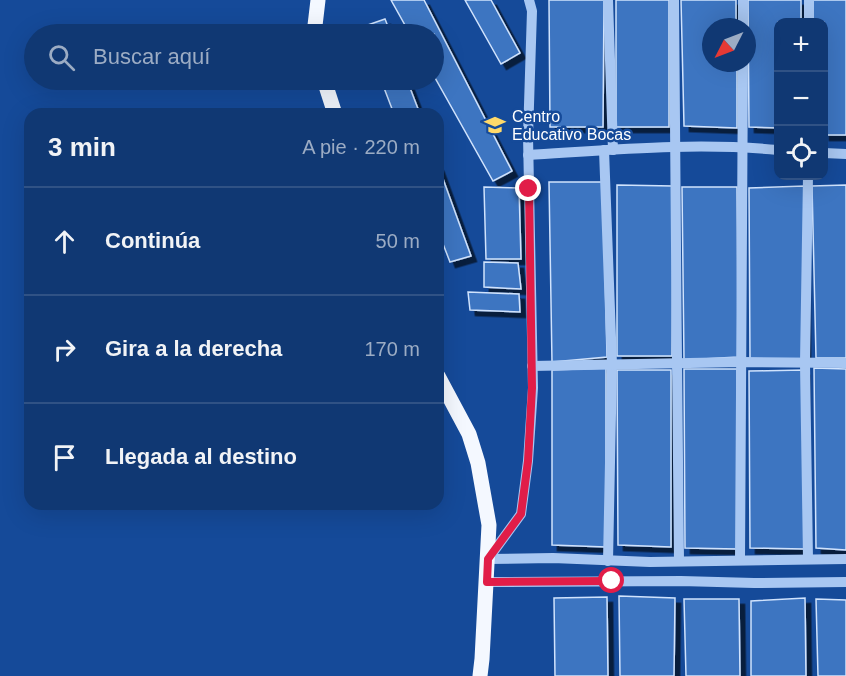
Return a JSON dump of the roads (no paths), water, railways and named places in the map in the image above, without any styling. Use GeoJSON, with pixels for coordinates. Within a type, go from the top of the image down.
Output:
{"type":"FeatureCollection","features":[{"type":"Feature","properties":{"kind":"main road"},"geometry":{"type":"LineString","coordinates":[[315,24],[318,0]]}},
{"type":"Feature","properties":{"kind":"main road"},"geometry":{"type":"LineString","coordinates":[[327,90],[333,108]]}},
{"type":"Feature","properties":{"kind":"main road"},"geometry":{"type":"LineString","coordinates":[[444,387],[469,434],[478,463],[489,525],[480,676]]}},
{"type":"Feature","properties":{"kind":"street"},"geometry":{"type":"LineString","coordinates":[[488,559],[521,514],[528,461],[532,388],[528,155],[532,11],[529,0]]}},
{"type":"Feature","properties":{"kind":"street"},"geometry":{"type":"LineString","coordinates":[[608,0],[612,364],[608,561]]}},
{"type":"Feature","properties":{"kind":"street"},"geometry":{"type":"LineString","coordinates":[[674,0],[679,561]]}},
{"type":"Feature","properties":{"kind":"street"},"geometry":{"type":"LineString","coordinates":[[743,0],[743,18]]}},
{"type":"Feature","properties":{"kind":"street"},"geometry":{"type":"LineString","coordinates":[[809,0],[809,18]]}},
{"type":"Feature","properties":{"kind":"street"},"geometry":{"type":"LineString","coordinates":[[740,560],[743,72]]}},
{"type":"Feature","properties":{"kind":"street"},"geometry":{"type":"LineString","coordinates":[[528,155],[674,147],[742,147],[774,150]]}},
{"type":"Feature","properties":{"kind":"street"},"geometry":{"type":"LineString","coordinates":[[828,153],[846,154]]}},
{"type":"Feature","properties":{"kind":"street"},"geometry":{"type":"LineString","coordinates":[[808,180],[805,363],[808,559]]}},
{"type":"Feature","properties":{"kind":"street"},"geometry":{"type":"LineString","coordinates":[[532,366],[742,362],[846,363]]}},
{"type":"Feature","properties":{"kind":"street"},"geometry":{"type":"LineString","coordinates":[[488,559],[553,558],[608,561],[846,559]]}},
{"type":"Feature","properties":{"kind":"street"},"geometry":{"type":"LineString","coordinates":[[487,582],[681,580],[754,583],[846,582]]}},
{"type":"Feature","properties":{"kind":"place","name":"Centro Educativo Bocas"},"geometry":{"type":"Point","coordinates":[495,125]}}]}
